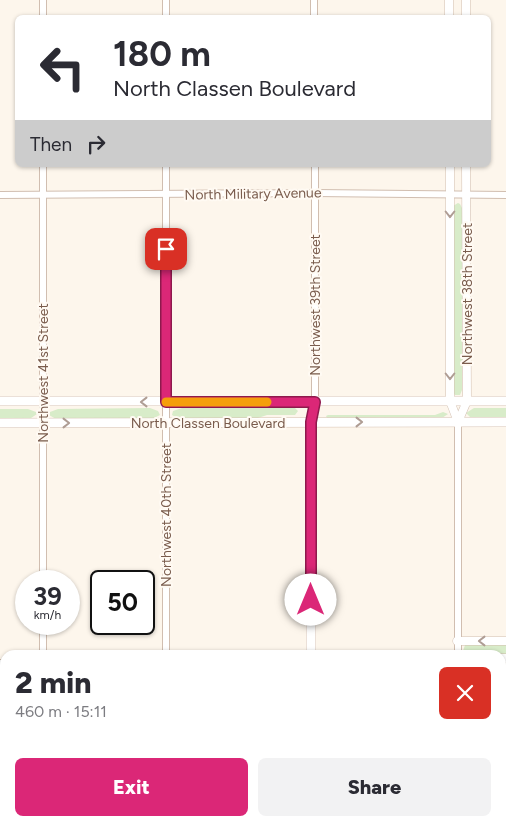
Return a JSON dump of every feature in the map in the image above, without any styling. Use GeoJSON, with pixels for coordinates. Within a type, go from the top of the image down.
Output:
{"type":"FeatureCollection","features":[{"type":"Feature","properties":{"kind":"main road","name":"North Classen Boulevard"},"geometry":{"type":"LineString","coordinates":[[0,401],[506,401]]}},
{"type":"Feature","properties":{"kind":"main road","name":"Northwest 39th Street"},"geometry":{"type":"LineString","coordinates":[[311,650],[311,422],[315,402]]}},
{"type":"Feature","properties":{"kind":"main road","name":"North Classen Boulevard"},"geometry":{"type":"LineString","coordinates":[[0,423],[506,422]]}},
{"type":"Feature","properties":{"kind":"street"},"geometry":{"type":"LineString","coordinates":[[43,0],[43,15]]}},
{"type":"Feature","properties":{"kind":"street"},"geometry":{"type":"LineString","coordinates":[[166,0],[166,15]]}},
{"type":"Feature","properties":{"kind":"street"},"geometry":{"type":"LineString","coordinates":[[314,0],[314,15]]}},
{"type":"Feature","properties":{"kind":"street"},"geometry":{"type":"LineString","coordinates":[[449,0],[449,15]]}},
{"type":"Feature","properties":{"kind":"street"},"geometry":{"type":"LineString","coordinates":[[466,0],[466,15]]}},
{"type":"Feature","properties":{"kind":"street","name":"Northwest 41st Street"},"geometry":{"type":"LineString","coordinates":[[43,167],[43,570]]}},
{"type":"Feature","properties":{"kind":"street","name":"Northwest 40th Street"},"geometry":{"type":"LineString","coordinates":[[166,167],[166,650]]}},
{"type":"Feature","properties":{"kind":"street","name":"Northwest 39th Street"},"geometry":{"type":"LineString","coordinates":[[315,167],[315,402]]}},
{"type":"Feature","properties":{"kind":"street","name":"Northwest 38th Street"},"geometry":{"type":"LineString","coordinates":[[450,167],[450,401],[458,422],[458,650]]}},
{"type":"Feature","properties":{"kind":"street","name":"Northwest 38th Street"},"geometry":{"type":"LineString","coordinates":[[458,422],[467,401],[466,167]]}},
{"type":"Feature","properties":{"kind":"street","name":"North Military Avenue"},"geometry":{"type":"LineString","coordinates":[[0,195],[315,193],[506,195]]}},
{"type":"Feature","properties":{"kind":"street"},"geometry":{"type":"LineString","coordinates":[[43,635],[43,650]]}},
{"type":"Feature","properties":{"kind":"street"},"geometry":{"type":"LineString","coordinates":[[457,641],[506,641]]}},
{"type":"Feature","properties":{"kind":"green space"},"geometry":{"type":"Polygon","coordinates":[[[458,203],[462,208],[462,390],[460,395],[455,395],[453,393],[453,206],[458,203]]]}},
{"type":"Feature","properties":{"kind":"green space"},"geometry":{"type":"Polygon","coordinates":[[[150,408],[158,411],[160,415],[154,418],[56,419],[49,415],[50,412],[58,409],[150,408]]]}},
{"type":"Feature","properties":{"kind":"green space"},"geometry":{"type":"Polygon","coordinates":[[[182,408],[295,408],[298,411],[295,415],[267,415],[258,418],[179,419],[172,415],[173,411],[182,408]]]}},
{"type":"Feature","properties":{"kind":"green space"},"geometry":{"type":"Polygon","coordinates":[[[474,408],[506,408],[506,418],[470,417],[466,413],[474,408]]]}},
{"type":"Feature","properties":{"kind":"green space"},"geometry":{"type":"Polygon","coordinates":[[[0,409],[28,409],[37,414],[31,418],[0,419],[0,409]]]}},
{"type":"Feature","properties":{"kind":"green space"},"geometry":{"type":"Polygon","coordinates":[[[443,412],[448,414],[442,418],[327,418],[326,416],[435,415],[443,412]]]}},
{"type":"Feature","properties":{"kind":"green space"},"geometry":{"type":"Polygon","coordinates":[[[506,644],[506,650],[463,650],[465,645],[506,644]]]}},
{"type":"Feature","properties":{"kind":"slow traffic"},"geometry":{"type":"LineString","coordinates":[[166,402],[267,402]]}},
{"type":"Feature","properties":{"kind":"route"},"geometry":{"type":"LineString","coordinates":[[166,249],[166,402],[315,402],[311,422],[311,600]]}}]}
